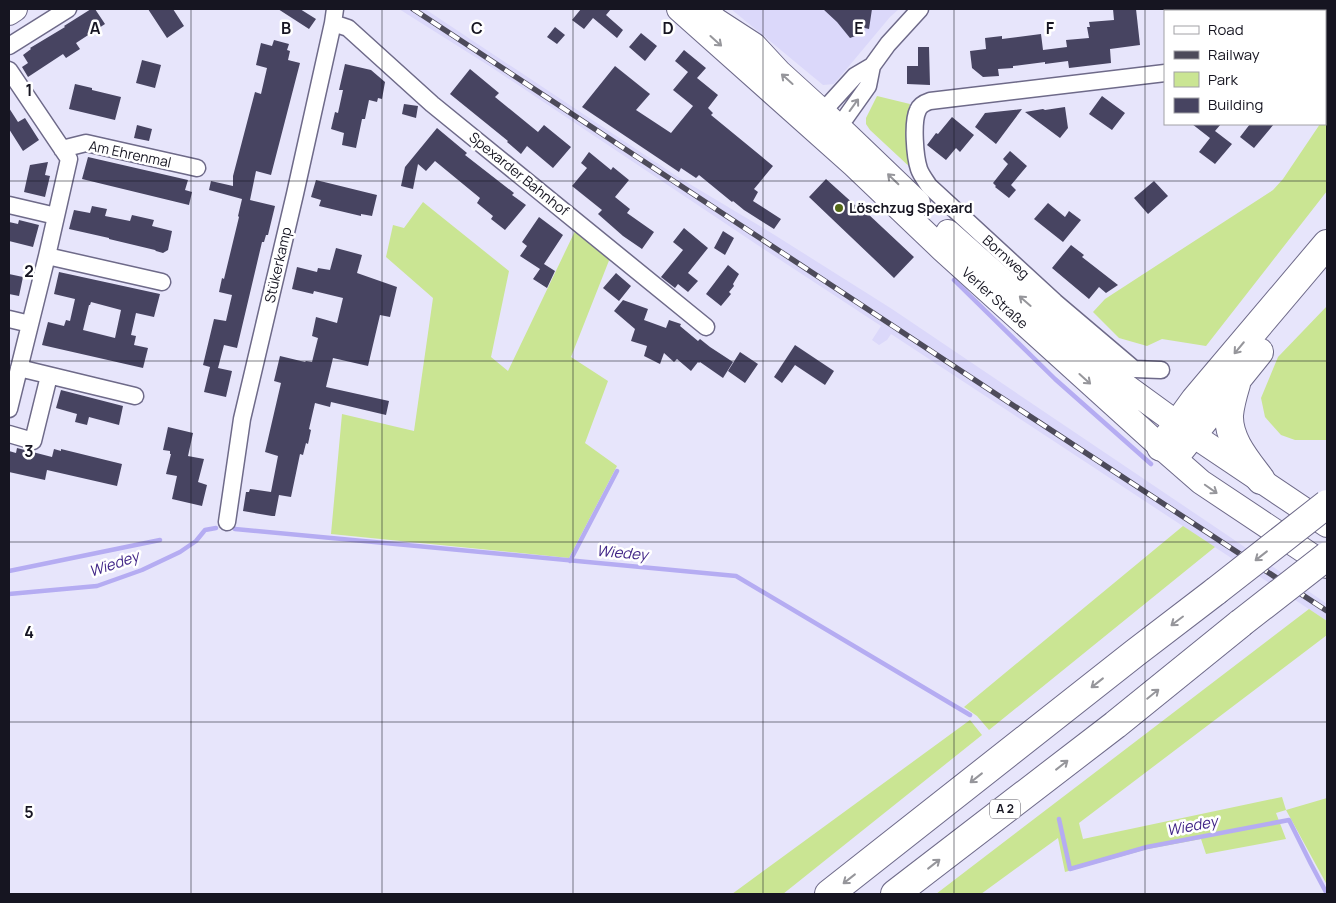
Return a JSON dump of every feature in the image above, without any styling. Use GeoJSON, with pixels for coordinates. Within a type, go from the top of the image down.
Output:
{"type":"FeatureCollection","features":[{"type":"Feature","properties":{"kind":"highway"},"geometry":{"type":"LineString","coordinates":[[1185,429],[1196,400],[1327,244]]}},
{"type":"Feature","properties":{"kind":"highway"},"geometry":{"type":"LineString","coordinates":[[1167,452],[1185,429],[1237,380],[1327,265]]}},
{"type":"Feature","properties":{"kind":"highway"},"geometry":{"type":"LineString","coordinates":[[1237,380],[1229,416],[1231,431],[1238,447],[1261,480]]}},
{"type":"Feature","properties":{"kind":"highway"},"geometry":{"type":"LineString","coordinates":[[829,894],[1216,591],[1322,515]]}},
{"type":"Feature","properties":{"kind":"highway","name":"A 2"},"geometry":{"type":"LineString","coordinates":[[895,894],[1115,725],[1327,556]]}},
{"type":"Feature","properties":{"kind":"main road"},"geometry":{"type":"LineString","coordinates":[[9,12],[14,9]]}},
{"type":"Feature","properties":{"kind":"main road","name":"Verler Straße"},"geometry":{"type":"LineString","coordinates":[[679,9],[824,126],[1062,333],[1127,387],[1261,480],[1322,515]]}},
{"type":"Feature","properties":{"kind":"main road","name":"Verler Straße"},"geometry":{"type":"LineString","coordinates":[[703,9],[717,21],[754,45],[824,126],[942,249],[1167,452],[1201,482],[1327,566]]}},
{"type":"Feature","properties":{"kind":"street"},"geometry":{"type":"LineString","coordinates":[[9,46],[68,9]]}},
{"type":"Feature","properties":{"kind":"street"},"geometry":{"type":"LineString","coordinates":[[824,126],[855,76],[872,66],[888,44],[920,9]]}},
{"type":"Feature","properties":{"kind":"street","name":"Spexarder Bahnhof"},"geometry":{"type":"LineString","coordinates":[[334,16],[432,104],[706,326]]}},
{"type":"Feature","properties":{"kind":"street","name":"Stükerkamp"},"geometry":{"type":"LineString","coordinates":[[227,522],[242,419],[295,194],[334,16]]}},
{"type":"Feature","properties":{"kind":"street","name":"Am Ehrenmal"},"geometry":{"type":"LineString","coordinates":[[9,70],[69,159],[9,409]]}},
{"type":"Feature","properties":{"kind":"street","name":"Bornweg"},"geometry":{"type":"LineString","coordinates":[[1161,370],[1134,369],[1055,302],[929,186],[919,170],[915,117],[920,106],[930,101],[1164,73]]}},
{"type":"Feature","properties":{"kind":"street","name":"Am Ehrenmal"},"geometry":{"type":"LineString","coordinates":[[62,149],[86,143],[197,168]]}},
{"type":"Feature","properties":{"kind":"street"},"geometry":{"type":"LineString","coordinates":[[9,205],[56,216]]}},
{"type":"Feature","properties":{"kind":"street"},"geometry":{"type":"LineString","coordinates":[[47,256],[162,282]]}},
{"type":"Feature","properties":{"kind":"street"},"geometry":{"type":"LineString","coordinates":[[9,319],[30,324]]}},
{"type":"Feature","properties":{"kind":"street"},"geometry":{"type":"LineString","coordinates":[[19,368],[135,396]]}},
{"type":"Feature","properties":{"kind":"street"},"geometry":{"type":"LineString","coordinates":[[9,434],[34,440],[49,376]]}},
{"type":"Feature","properties":{"kind":"shaded area"},"geometry":{"type":"Polygon","coordinates":[[[399,9],[425,9],[678,177],[892,309],[1327,604],[1327,621],[891,334],[887,340],[879,345],[872,340],[881,326],[491,67],[399,9]]]}},
{"type":"Feature","properties":{"kind":"shaded area"},"geometry":{"type":"Polygon","coordinates":[[[731,9],[899,9],[890,17],[834,84],[823,85],[731,9]]]}},
{"type":"Feature","properties":{"kind":"green space"},"geometry":{"type":"Polygon","coordinates":[[[877,96],[910,104],[907,120],[907,137],[913,170],[866,124],[866,118],[877,96]]]}},
{"type":"Feature","properties":{"kind":"green space"},"geometry":{"type":"Polygon","coordinates":[[[1327,112],[1327,191],[1206,346],[1162,339],[1147,346],[1119,338],[1093,312],[1105,299],[1273,190],[1283,179],[1319,125],[1326,125],[1327,112]]]}},
{"type":"Feature","properties":{"kind":"green space"},"geometry":{"type":"Polygon","coordinates":[[[423,202],[509,271],[491,357],[508,371],[576,229],[610,258],[571,357],[608,381],[585,443],[617,466],[569,558],[331,534],[342,414],[414,431],[433,298],[386,257],[393,225],[404,228],[423,202]]]}},
{"type":"Feature","properties":{"kind":"green space"},"geometry":{"type":"Polygon","coordinates":[[[1327,306],[1327,440],[1295,440],[1281,435],[1265,417],[1261,398],[1278,357],[1327,306]]]}},
{"type":"Feature","properties":{"kind":"green space"},"geometry":{"type":"Polygon","coordinates":[[[1183,526],[1215,547],[989,730],[977,716],[964,707],[1183,526]]]}},
{"type":"Feature","properties":{"kind":"green space"},"geometry":{"type":"Polygon","coordinates":[[[1309,609],[1327,621],[1327,635],[1079,823],[1083,839],[1282,797],[1286,810],[1276,813],[1286,839],[1206,854],[1201,839],[1148,849],[1065,872],[1058,838],[981,894],[936,894],[1309,609]]]}},
{"type":"Feature","properties":{"kind":"green space"},"geometry":{"type":"Polygon","coordinates":[[[970,720],[982,735],[783,894],[732,894],[970,720]]]}},
{"type":"Feature","properties":{"kind":"green space"},"geometry":{"type":"Polygon","coordinates":[[[1327,798],[1327,885],[1286,810],[1327,798]]]}},
{"type":"Feature","properties":{"kind":"building"},"geometry":{"type":"Polygon","coordinates":[[[91,9],[95,9],[105,24],[76,43],[80,49],[66,58],[63,54],[28,77],[22,67],[28,63],[23,55],[30,48],[91,9]]]}},
{"type":"Feature","properties":{"kind":"building"},"geometry":{"type":"Polygon","coordinates":[[[148,9],[173,9],[184,26],[167,38],[148,9]]]}},
{"type":"Feature","properties":{"kind":"building"},"geometry":{"type":"Polygon","coordinates":[[[278,9],[300,9],[316,19],[309,29],[278,9]]]}},
{"type":"Feature","properties":{"kind":"building"},"geometry":{"type":"Polygon","coordinates":[[[581,9],[611,9],[606,15],[623,30],[617,38],[593,18],[584,29],[572,20],[581,9]]]}},
{"type":"Feature","properties":{"kind":"building"},"geometry":{"type":"Polygon","coordinates":[[[823,9],[872,9],[869,29],[856,26],[858,35],[850,38],[823,9]]]}},
{"type":"Feature","properties":{"kind":"building"},"geometry":{"type":"Polygon","coordinates":[[[1113,9],[1136,9],[1140,45],[1110,49],[1111,63],[1069,68],[1068,61],[1045,64],[1045,62],[998,69],[999,76],[983,77],[972,68],[970,51],[986,49],[985,38],[1002,36],[1002,39],[1041,34],[1043,50],[1067,47],[1066,40],[1089,38],[1087,27],[1090,27],[1089,22],[1114,20],[1113,9]]]}},
{"type":"Feature","properties":{"kind":"building"},"geometry":{"type":"Polygon","coordinates":[[[555,27],[565,35],[557,44],[547,37],[555,27]]]}},
{"type":"Feature","properties":{"kind":"building"},"geometry":{"type":"Polygon","coordinates":[[[641,33],[657,46],[645,61],[629,47],[641,33]]]}},
{"type":"Feature","properties":{"kind":"building"},"geometry":{"type":"Polygon","coordinates":[[[274,40],[289,44],[287,50],[290,51],[288,60],[300,63],[271,175],[256,171],[250,200],[275,206],[268,235],[266,235],[264,242],[262,242],[237,348],[224,345],[218,368],[232,371],[226,397],[204,392],[210,367],[203,365],[214,319],[226,321],[232,295],[219,292],[222,278],[224,279],[242,199],[209,190],[211,181],[233,186],[233,176],[255,92],[261,94],[267,68],[256,65],[261,43],[272,46],[274,40]]]}},
{"type":"Feature","properties":{"kind":"building"},"geometry":{"type":"Polygon","coordinates":[[[918,47],[929,47],[930,85],[907,84],[907,66],[918,66],[918,47]]]}},
{"type":"Feature","properties":{"kind":"building"},"geometry":{"type":"Polygon","coordinates":[[[684,50],[706,68],[697,78],[718,95],[708,108],[713,113],[711,115],[773,166],[754,189],[758,192],[753,201],[781,219],[774,229],[732,202],[699,175],[696,178],[681,168],[679,172],[582,107],[615,66],[650,94],[636,110],[671,133],[693,106],[673,90],[688,72],[675,61],[684,50]]]}},
{"type":"Feature","properties":{"kind":"building"},"geometry":{"type":"Polygon","coordinates":[[[142,60],[161,65],[155,88],[136,83],[142,60]]]}},
{"type":"Feature","properties":{"kind":"building"},"geometry":{"type":"Polygon","coordinates":[[[345,64],[371,70],[385,82],[382,99],[378,98],[377,102],[369,100],[365,119],[362,119],[356,148],[342,145],[344,133],[331,129],[335,112],[338,113],[343,90],[339,90],[345,64]]]}},
{"type":"Feature","properties":{"kind":"building"},"geometry":{"type":"Polygon","coordinates":[[[470,69],[499,93],[495,97],[538,132],[544,125],[571,147],[553,168],[527,146],[521,154],[508,141],[450,94],[470,69]]]}},
{"type":"Feature","properties":{"kind":"building"},"geometry":{"type":"Polygon","coordinates":[[[75,84],[121,97],[115,120],[69,109],[75,84]]]}},
{"type":"Feature","properties":{"kind":"building"},"geometry":{"type":"Polygon","coordinates":[[[1102,96],[1125,113],[1112,130],[1089,114],[1102,96]]]}},
{"type":"Feature","properties":{"kind":"building"},"geometry":{"type":"Polygon","coordinates":[[[404,104],[418,106],[416,118],[402,114],[404,104]]]}},
{"type":"Feature","properties":{"kind":"building"},"geometry":{"type":"Polygon","coordinates":[[[1065,107],[1068,128],[1060,138],[1025,112],[1043,109],[1065,107]]]}},
{"type":"Feature","properties":{"kind":"building"},"geometry":{"type":"Polygon","coordinates":[[[9,108],[18,122],[25,118],[39,140],[23,151],[9,129],[9,108]]]}},
{"type":"Feature","properties":{"kind":"building"},"geometry":{"type":"Polygon","coordinates":[[[1022,109],[996,144],[975,127],[985,113],[1022,109]]]}},
{"type":"Feature","properties":{"kind":"building"},"geometry":{"type":"Polygon","coordinates":[[[952,117],[974,135],[960,152],[956,148],[946,160],[927,145],[952,117]]]}},
{"type":"Feature","properties":{"kind":"building"},"geometry":{"type":"Polygon","coordinates":[[[137,125],[152,129],[149,141],[134,138],[137,125]]]}},
{"type":"Feature","properties":{"kind":"building"},"geometry":{"type":"Polygon","coordinates":[[[1193,125],[1220,125],[1215,131],[1232,144],[1215,164],[1199,152],[1210,138],[1193,125]]]}},
{"type":"Feature","properties":{"kind":"building"},"geometry":{"type":"Polygon","coordinates":[[[1249,125],[1273,125],[1254,148],[1240,137],[1249,125]]]}},
{"type":"Feature","properties":{"kind":"building"},"geometry":{"type":"Polygon","coordinates":[[[437,128],[467,153],[465,155],[514,193],[512,195],[526,205],[505,230],[491,219],[493,216],[477,203],[480,198],[435,161],[426,171],[418,164],[413,189],[401,186],[405,167],[437,128]]]}},
{"type":"Feature","properties":{"kind":"building"},"geometry":{"type":"Polygon","coordinates":[[[1010,151],[1027,166],[1011,185],[1016,190],[1009,198],[995,187],[993,183],[1008,164],[1003,159],[1010,151]]]}},
{"type":"Feature","properties":{"kind":"building"},"geometry":{"type":"Polygon","coordinates":[[[589,152],[611,170],[613,167],[629,180],[615,197],[630,209],[627,213],[654,232],[642,249],[623,236],[598,214],[602,210],[572,186],[587,168],[581,163],[589,152]]]}},
{"type":"Feature","properties":{"kind":"building"},"geometry":{"type":"Polygon","coordinates":[[[88,157],[188,180],[185,190],[192,192],[189,205],[82,179],[88,157]]]}},
{"type":"Feature","properties":{"kind":"building"},"geometry":{"type":"Polygon","coordinates":[[[48,162],[45,175],[50,176],[45,197],[24,192],[30,165],[48,162]]]}},
{"type":"Feature","properties":{"kind":"building"},"geometry":{"type":"Polygon","coordinates":[[[826,179],[866,215],[867,213],[914,257],[894,278],[809,197],[826,179]]]}},
{"type":"Feature","properties":{"kind":"building"},"geometry":{"type":"Polygon","coordinates":[[[316,180],[377,195],[372,216],[361,214],[361,216],[319,206],[321,200],[311,197],[316,180]]]}},
{"type":"Feature","properties":{"kind":"building"},"geometry":{"type":"Polygon","coordinates":[[[1154,181],[1168,196],[1148,214],[1134,198],[1154,181]]]}},
{"type":"Feature","properties":{"kind":"building"},"geometry":{"type":"Polygon","coordinates":[[[1048,203],[1065,217],[1069,211],[1081,220],[1063,242],[1034,219],[1048,203]]]}},
{"type":"Feature","properties":{"kind":"building"},"geometry":{"type":"Polygon","coordinates":[[[92,206],[107,209],[105,216],[130,221],[132,215],[154,220],[152,226],[172,231],[168,250],[163,253],[69,229],[74,210],[90,213],[92,206]]]}},
{"type":"Feature","properties":{"kind":"building"},"geometry":{"type":"Polygon","coordinates":[[[539,217],[563,235],[544,264],[555,271],[547,288],[533,279],[540,269],[520,256],[527,246],[522,242],[539,217]]]}},
{"type":"Feature","properties":{"kind":"building"},"geometry":{"type":"Polygon","coordinates":[[[19,220],[39,225],[33,247],[9,241],[9,222],[18,224],[19,220]]]}},
{"type":"Feature","properties":{"kind":"building"},"geometry":{"type":"Polygon","coordinates":[[[684,228],[708,248],[688,273],[698,281],[688,292],[678,284],[675,288],[661,277],[683,250],[673,242],[684,228]]]}},
{"type":"Feature","properties":{"kind":"building"},"geometry":{"type":"Polygon","coordinates":[[[723,231],[734,238],[725,255],[714,248],[723,231]]]}},
{"type":"Feature","properties":{"kind":"building"},"geometry":{"type":"Polygon","coordinates":[[[1071,245],[1084,255],[1082,257],[1118,285],[1106,293],[1099,287],[1089,299],[1052,268],[1071,245]]]}},
{"type":"Feature","properties":{"kind":"building"},"geometry":{"type":"Polygon","coordinates":[[[336,248],[362,255],[357,273],[397,287],[390,317],[380,315],[368,366],[333,358],[326,387],[389,401],[386,415],[331,402],[330,407],[315,403],[309,429],[311,430],[308,444],[306,443],[303,455],[300,454],[291,497],[279,495],[275,516],[243,511],[246,492],[249,492],[250,489],[271,492],[278,456],[265,452],[281,383],[274,381],[280,356],[312,362],[318,338],[312,336],[316,317],[337,323],[343,298],[314,291],[313,294],[292,289],[297,267],[317,272],[318,268],[330,270],[336,248]]]}},
{"type":"Feature","properties":{"kind":"building"},"geometry":{"type":"Polygon","coordinates":[[[728,265],[739,274],[729,292],[731,294],[721,306],[706,294],[728,265]]]}},
{"type":"Feature","properties":{"kind":"building"},"geometry":{"type":"Polygon","coordinates":[[[59,272],[160,294],[154,317],[136,313],[131,335],[136,336],[134,345],[148,348],[143,368],[42,345],[48,322],[64,326],[66,320],[70,321],[75,299],[54,294],[59,272]],[[91,302],[83,330],[115,338],[121,310],[91,302]]]}},
{"type":"Feature","properties":{"kind":"building"},"geometry":{"type":"Polygon","coordinates":[[[616,273],[631,286],[619,301],[603,288],[616,273]]]}},
{"type":"Feature","properties":{"kind":"building"},"geometry":{"type":"Polygon","coordinates":[[[9,274],[23,277],[19,296],[9,294],[9,274]]]}},
{"type":"Feature","properties":{"kind":"building"},"geometry":{"type":"Polygon","coordinates":[[[623,300],[648,309],[644,320],[666,328],[669,320],[681,324],[680,326],[698,341],[700,339],[733,362],[723,378],[700,362],[691,371],[677,359],[674,362],[664,353],[660,364],[644,356],[647,346],[631,341],[635,329],[614,311],[623,300]]]}},
{"type":"Feature","properties":{"kind":"building"},"geometry":{"type":"Polygon","coordinates":[[[795,345],[834,371],[825,385],[795,365],[782,383],[774,377],[795,345]]]}},
{"type":"Feature","properties":{"kind":"building"},"geometry":{"type":"Polygon","coordinates":[[[740,352],[758,364],[745,383],[728,371],[740,352]]]}},
{"type":"Feature","properties":{"kind":"building"},"geometry":{"type":"Polygon","coordinates":[[[61,390],[123,406],[119,425],[89,417],[87,425],[75,422],[77,414],[56,408],[61,390]]]}},
{"type":"Feature","properties":{"kind":"building"},"geometry":{"type":"Polygon","coordinates":[[[168,427],[193,433],[188,456],[204,459],[198,482],[207,485],[202,506],[172,499],[177,476],[166,474],[171,454],[170,451],[163,450],[168,427]]]}},
{"type":"Feature","properties":{"kind":"building"},"geometry":{"type":"Polygon","coordinates":[[[17,448],[52,457],[54,449],[61,451],[61,449],[122,464],[117,486],[47,470],[45,480],[9,472],[9,451],[16,453],[17,448]]]}},
{"type":"Feature","properties":{"kind":"waterway"},"geometry":{"type":"LineString","coordinates":[[954,280],[1055,379],[1151,464]]}},
{"type":"Feature","properties":{"kind":"waterway"},"geometry":{"type":"LineString","coordinates":[[570,561],[617,471]]}},
{"type":"Feature","properties":{"kind":"waterway","name":"Wiedey"},"geometry":{"type":"LineString","coordinates":[[9,594],[97,586],[142,570],[180,552],[196,541],[205,530],[216,528]]}},
{"type":"Feature","properties":{"kind":"waterway","name":"Wiedey"},"geometry":{"type":"LineString","coordinates":[[235,529],[736,576],[970,715]]}},
{"type":"Feature","properties":{"kind":"waterway"},"geometry":{"type":"LineString","coordinates":[[9,571],[160,540]]}},
{"type":"Feature","properties":{"kind":"waterway","name":"Wiedey"},"geometry":{"type":"LineString","coordinates":[[1059,819],[1070,869],[1147,847],[1289,820],[1327,894]]}},
{"type":"Feature","properties":{"kind":"railway"},"geometry":{"type":"LineString","coordinates":[[413,9],[1327,611]]}},
{"type":"Feature","properties":{"kind":"place","name":"Löschzug Spexard"},"geometry":{"type":"Point","coordinates":[839,208]}}]}
